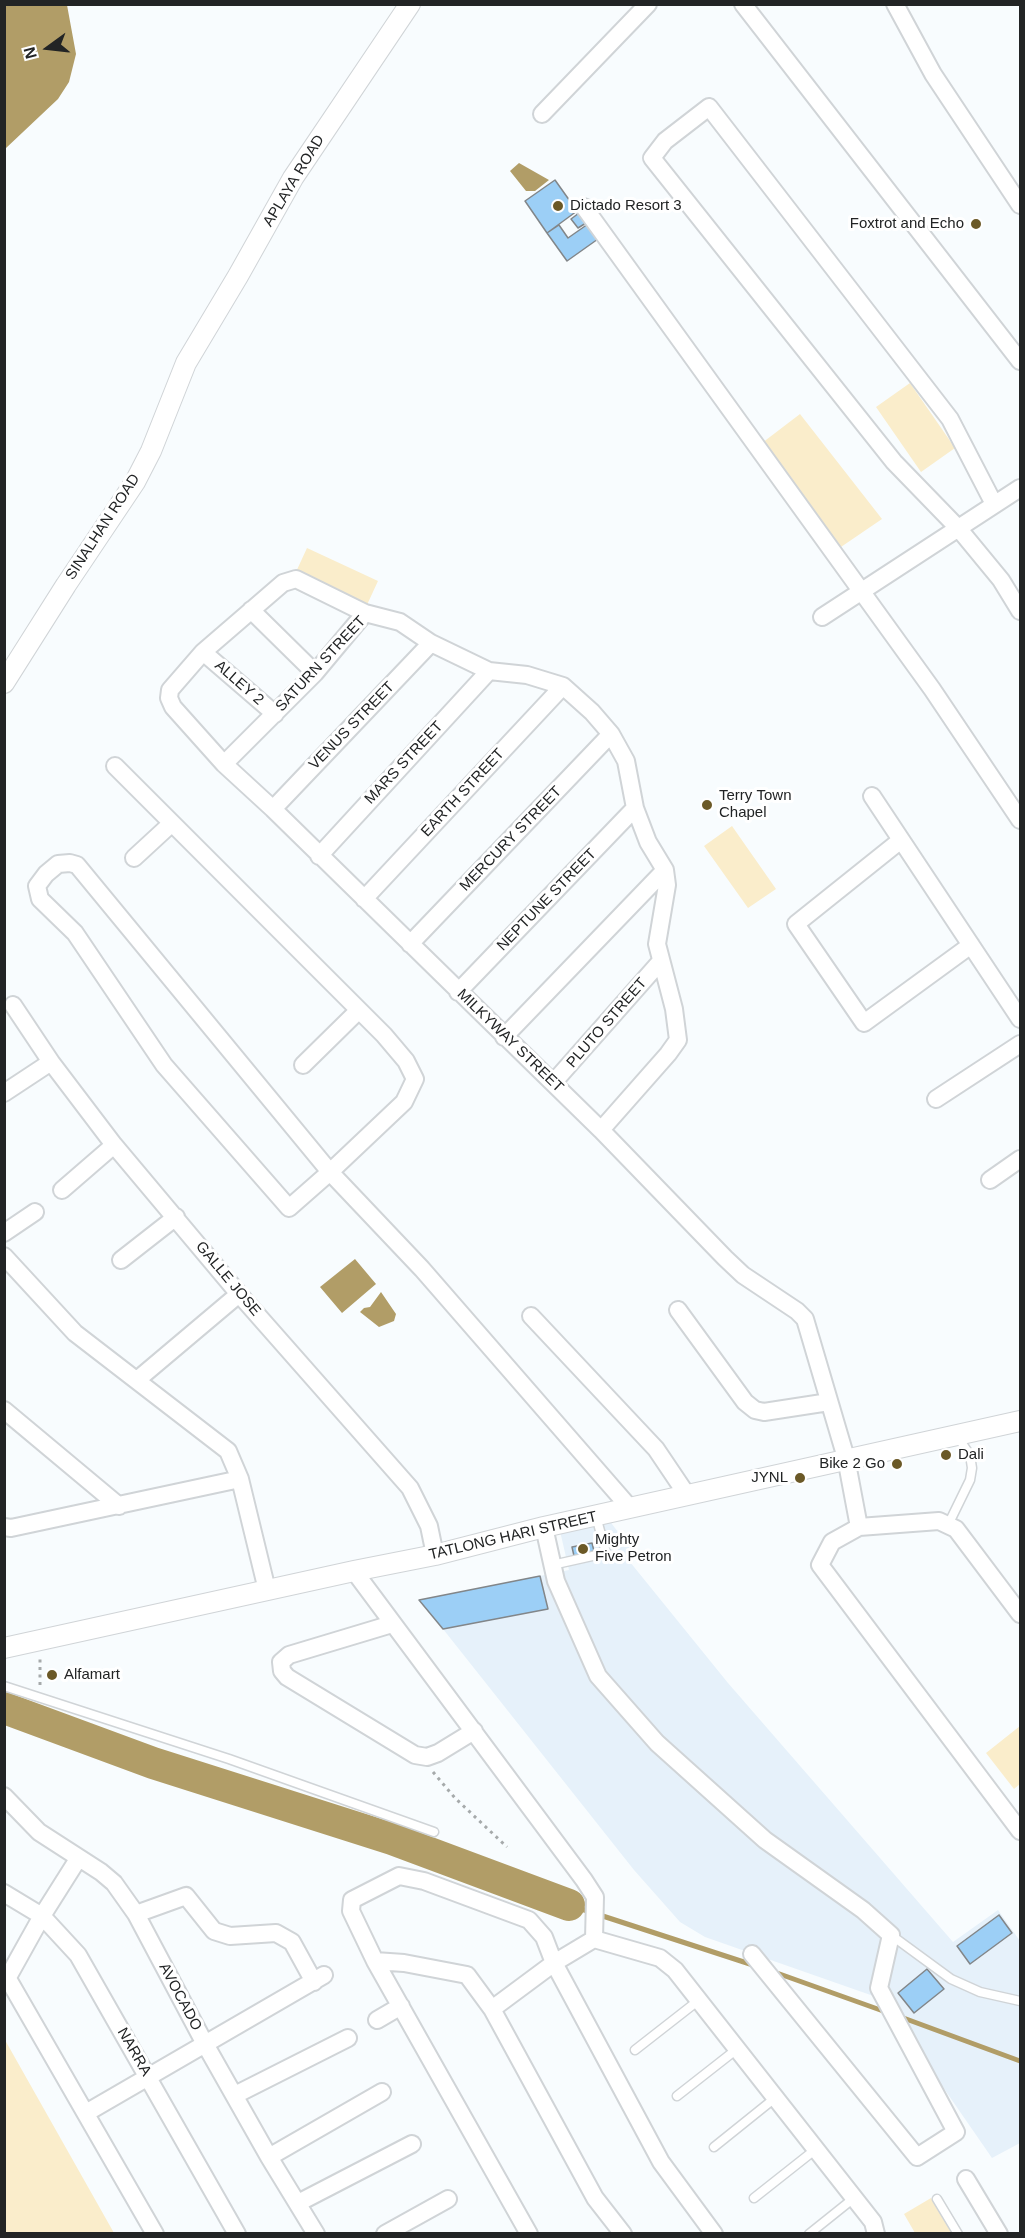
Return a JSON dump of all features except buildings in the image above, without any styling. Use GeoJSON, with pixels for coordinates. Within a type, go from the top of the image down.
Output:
{"type":"FeatureCollection","features":[{"type":"Feature","properties":{"kind":"street","name":"APLAYA ROAD"},"geometry":{"type":"LineString","coordinates":[[186,363],[293,178],[410,4]]}},
{"type":"Feature","properties":{"kind":"street"},"geometry":{"type":"LineString","coordinates":[[542,114],[648,4]]}},
{"type":"Feature","properties":{"kind":"street"},"geometry":{"type":"LineString","coordinates":[[743,4],[1020,361]]}},
{"type":"Feature","properties":{"kind":"street"},"geometry":{"type":"LineString","coordinates":[[895,4],[933,74],[1020,206]]}},
{"type":"Feature","properties":{"kind":"street"},"geometry":{"type":"LineString","coordinates":[[994,504],[950,419],[709,107],[664,141],[652,158],[894,462],[959,529],[1001,579],[1020,611]]}},
{"type":"Feature","properties":{"kind":"street"},"geometry":{"type":"LineString","coordinates":[[584,207],[932,688],[1020,820]]}},
{"type":"Feature","properties":{"kind":"street","name":"SINALHAN ROAD"},"geometry":{"type":"LineString","coordinates":[[4,683],[135,482],[151,451],[186,363]]}},
{"type":"Feature","properties":{"kind":"street"},"geometry":{"type":"LineString","coordinates":[[822,617],[1020,488]]}},
{"type":"Feature","properties":{"kind":"street"},"geometry":{"type":"LineString","coordinates":[[203,652],[284,583],[296,579],[366,613]]}},
{"type":"Feature","properties":{"kind":"street"},"geometry":{"type":"LineString","coordinates":[[251,610],[315,673]]}},
{"type":"Feature","properties":{"kind":"street","name":"SATURN STREET"},"geometry":{"type":"LineString","coordinates":[[224,764],[315,673],[366,613],[400,622],[431,643],[489,670],[526,675],[563,686],[592,712],[611,734],[626,761],[635,808],[648,842],[665,870]]}},
{"type":"Feature","properties":{"kind":"street","name":"VENUS STREET"},"geometry":{"type":"LineString","coordinates":[[273,809],[431,643]]}},
{"type":"Feature","properties":{"kind":"street","name":"MILKYWAY STREET"},"geometry":{"type":"LineString","coordinates":[[203,652],[170,690],[169,698],[173,707],[224,764],[554,1083],[742,1275],[798,1311],[805,1319],[846,1458],[859,1527]]}},
{"type":"Feature","properties":{"kind":"street","name":"ALLEY 2"},"geometry":{"type":"LineString","coordinates":[[203,652],[275,714]]}},
{"type":"Feature","properties":{"kind":"street","name":"MARS STREET"},"geometry":{"type":"LineString","coordinates":[[319,856],[489,670]]}},
{"type":"Feature","properties":{"kind":"street","name":"EARTH STREET"},"geometry":{"type":"LineString","coordinates":[[364,899],[563,686]]}},
{"type":"Feature","properties":{"kind":"street","name":"MERCURY STREET"},"geometry":{"type":"LineString","coordinates":[[410,944],[611,734]]}},
{"type":"Feature","properties":{"kind":"street"},"geometry":{"type":"LineString","coordinates":[[115,766],[384,1035],[406,1061],[415,1079],[404,1102],[330,1172],[289,1208],[164,1065],[75,933],[40,899],[37,886],[46,874],[58,864],[77,865],[330,1172],[422,1269],[630,1508]]}},
{"type":"Feature","properties":{"kind":"street"},"geometry":{"type":"LineString","coordinates":[[872,796],[1020,1019]]}},
{"type":"Feature","properties":{"kind":"street","name":"NEPTUNE STREET"},"geometry":{"type":"LineString","coordinates":[[458,992],[635,808]]}},
{"type":"Feature","properties":{"kind":"street"},"geometry":{"type":"LineString","coordinates":[[134,858],[172,823]]}},
{"type":"Feature","properties":{"kind":"street"},"geometry":{"type":"LineString","coordinates":[[901,840],[796,924],[864,1023],[971,945]]}},
{"type":"Feature","properties":{"kind":"street"},"geometry":{"type":"LineString","coordinates":[[601,1130],[678,1040],[674,1009],[657,944],[667,885],[665,870]]}},
{"type":"Feature","properties":{"kind":"street"},"geometry":{"type":"LineString","coordinates":[[504,1037],[665,870]]}},
{"type":"Feature","properties":{"kind":"street","name":"PLUTO STREET"},"geometry":{"type":"LineString","coordinates":[[554,1083],[660,962]]}},
{"type":"Feature","properties":{"kind":"street","name":"GALLE JOSE"},"geometry":{"type":"LineString","coordinates":[[13,1005],[51,1062],[114,1145],[239,1294],[410,1488],[429,1526],[435,1555]]}},
{"type":"Feature","properties":{"kind":"street"},"geometry":{"type":"LineString","coordinates":[[303,1065],[359,1010]]}},
{"type":"Feature","properties":{"kind":"street"},"geometry":{"type":"LineString","coordinates":[[936,1099],[1020,1044]]}},
{"type":"Feature","properties":{"kind":"street"},"geometry":{"type":"LineString","coordinates":[[4,1093],[51,1062]]}},
{"type":"Feature","properties":{"kind":"street"},"geometry":{"type":"LineString","coordinates":[[62,1190],[114,1145]]}},
{"type":"Feature","properties":{"kind":"street"},"geometry":{"type":"LineString","coordinates":[[990,1180],[1020,1159]]}},
{"type":"Feature","properties":{"kind":"street"},"geometry":{"type":"LineString","coordinates":[[4,1233],[34,1212]]}},
{"type":"Feature","properties":{"kind":"street"},"geometry":{"type":"LineString","coordinates":[[122,1260],[176,1217]]}},
{"type":"Feature","properties":{"kind":"street"},"geometry":{"type":"LineString","coordinates":[[4,1256],[75,1333],[228,1451],[240,1479],[267,1590]]}},
{"type":"Feature","properties":{"kind":"street"},"geometry":{"type":"LineString","coordinates":[[136,1380],[239,1294]]}},
{"type":"Feature","properties":{"kind":"street"},"geometry":{"type":"LineString","coordinates":[[678,1310],[745,1402],[755,1410],[764,1412],[829,1402]]}},
{"type":"Feature","properties":{"kind":"street"},"geometry":{"type":"LineString","coordinates":[[531,1316],[656,1449],[687,1495]]}},
{"type":"Feature","properties":{"kind":"street"},"geometry":{"type":"LineString","coordinates":[[4,1410],[119,1506]]}},
{"type":"Feature","properties":{"kind":"street","name":"TATLONG HARI STREET"},"geometry":{"type":"LineString","coordinates":[[4,1648],[435,1555],[544,1527],[1020,1420]]}},
{"type":"Feature","properties":{"kind":"street"},"geometry":{"type":"LineString","coordinates":[[4,1527],[11,1528],[240,1479]]}},
{"type":"Feature","properties":{"kind":"street"},"geometry":{"type":"LineString","coordinates":[[1020,1614],[956,1529],[939,1521],[859,1527],[832,1542],[820,1565],[1020,1831]]}},
{"type":"Feature","properties":{"kind":"street"},"geometry":{"type":"LineString","coordinates":[[544,1527],[556,1581],[598,1676],[657,1743],[765,1840],[863,1910],[891,1935],[879,1988],[956,2132],[917,2157],[752,1954]]}},
{"type":"Feature","properties":{"kind":"street"},"geometry":{"type":"LineString","coordinates":[[354,1571],[595,1897],[594,1933]]}},
{"type":"Feature","properties":{"kind":"street"},"geometry":{"type":"LineString","coordinates":[[392,1624],[289,1655],[281,1662],[282,1671],[415,1755],[427,1757],[474,1731]]}},
{"type":"Feature","properties":{"kind":"street","name":"AVOCADO"},"geometry":{"type":"LineString","coordinates":[[4,1796],[39,1832],[114,1883],[136,1914],[205,2044],[316,2234]]}},
{"type":"Feature","properties":{"kind":"street"},"geometry":{"type":"LineString","coordinates":[[78,1859],[6,1974],[155,2234]]}},
{"type":"Feature","properties":{"kind":"street"},"geometry":{"type":"LineString","coordinates":[[529,2234],[375,1961],[351,1911],[352,1900],[399,1876],[424,1881],[529,1920],[544,1937],[554,1963],[661,2162],[714,2234]]}},
{"type":"Feature","properties":{"kind":"street","name":"NARRA"},"geometry":{"type":"LineString","coordinates":[[4,1893],[42,1916],[78,1955],[237,2234]]}},
{"type":"Feature","properties":{"kind":"street"},"geometry":{"type":"LineString","coordinates":[[86,2113],[319,1979],[292,1942],[276,1934],[230,1936],[214,1931],[186,1896],[136,1914]]}},
{"type":"Feature","properties":{"kind":"street"},"geometry":{"type":"LineString","coordinates":[[492,2009],[594,1933]]}},
{"type":"Feature","properties":{"kind":"street"},"geometry":{"type":"LineString","coordinates":[[594,1933],[660,1958],[675,1970],[873,2222],[876,2234]]}},
{"type":"Feature","properties":{"kind":"street"},"geometry":{"type":"LineString","coordinates":[[375,1961],[404,1963],[467,1975],[492,2009],[595,2198],[622,2234]]}},
{"type":"Feature","properties":{"kind":"street"},"geometry":{"type":"LineString","coordinates":[[377,2020],[401,2006]]}},
{"type":"Feature","properties":{"kind":"street"},"geometry":{"type":"LineString","coordinates":[[235,2095],[348,2038]]}},
{"type":"Feature","properties":{"kind":"street"},"geometry":{"type":"LineString","coordinates":[[269,2157],[382,2092]]}},
{"type":"Feature","properties":{"kind":"street"},"geometry":{"type":"LineString","coordinates":[[298,2203],[412,2144]]}},
{"type":"Feature","properties":{"kind":"street"},"geometry":{"type":"LineString","coordinates":[[966,2179],[999,2234]]}},
{"type":"Feature","properties":{"kind":"street"},"geometry":{"type":"LineString","coordinates":[[385,2234],[448,2199]]}},
{"type":"Feature","properties":{"kind":"lane"},"geometry":{"type":"LineString","coordinates":[[948,1525],[970,1480],[972,1468],[970,1455],[957,1435]]}},
{"type":"Feature","properties":{"kind":"lane"},"geometry":{"type":"LineString","coordinates":[[552,1565],[606,1552],[596,1516]]}},
{"type":"Feature","properties":{"kind":"lane"},"geometry":{"type":"LineString","coordinates":[[4,1686],[240,1763],[434,1832]]}},
{"type":"Feature","properties":{"kind":"lane"},"geometry":{"type":"LineString","coordinates":[[891,1935],[951,1979],[980,1992],[1020,2001]]}},
{"type":"Feature","properties":{"kind":"lane"},"geometry":{"type":"LineString","coordinates":[[634,2050],[699,2000]]}},
{"type":"Feature","properties":{"kind":"lane"},"geometry":{"type":"LineString","coordinates":[[677,2096],[737,2049]]}},
{"type":"Feature","properties":{"kind":"lane"},"geometry":{"type":"LineString","coordinates":[[714,2147],[776,2098]]}},
{"type":"Feature","properties":{"kind":"lane"},"geometry":{"type":"LineString","coordinates":[[754,2198],[816,2149]]}},
{"type":"Feature","properties":{"kind":"lane"},"geometry":{"type":"LineString","coordinates":[[809,2234],[854,2198]]}},
{"type":"Feature","properties":{"kind":"lane"},"geometry":{"type":"LineString","coordinates":[[937,2199],[958,2234]]}},
{"type":"Feature","properties":{"kind":"path"},"geometry":{"type":"LineString","coordinates":[[40,1697],[41,1640]]}},
{"type":"Feature","properties":{"kind":"path"},"geometry":{"type":"LineString","coordinates":[[427,1757],[431,1771],[507,1847]]}},
{"type":"Feature","properties":{"kind":"shaded area"},"geometry":{"type":"Polygon","coordinates":[[[5,4],[67,5],[76,54],[69,82],[58,99],[5,149],[5,4]]]}},
{"type":"Feature","properties":{"kind":"shaded area"},"geometry":{"type":"Polygon","coordinates":[[[519,163],[549,180],[535,191],[526,191],[510,171],[519,163]]]}},
{"type":"Feature","properties":{"kind":"shaded area"},"geometry":{"type":"Polygon","coordinates":[[[910,383],[955,448],[921,472],[876,407],[910,383]]]}},
{"type":"Feature","properties":{"kind":"shaded area"},"geometry":{"type":"Polygon","coordinates":[[[800,414],[882,519],[838,549],[762,443],[800,414]]]}},
{"type":"Feature","properties":{"kind":"shaded area"},"geometry":{"type":"Polygon","coordinates":[[[307,548],[378,581],[366,607],[295,574],[307,548]]]}},
{"type":"Feature","properties":{"kind":"shaded area"},"geometry":{"type":"Polygon","coordinates":[[[732,826],[776,889],[748,908],[704,846],[732,826]]]}},
{"type":"Feature","properties":{"kind":"shaded area"},"geometry":{"type":"Polygon","coordinates":[[[355,1259],[376,1284],[342,1313],[320,1287],[355,1259]]]}},
{"type":"Feature","properties":{"kind":"shaded area"},"geometry":{"type":"Polygon","coordinates":[[[381,1292],[396,1314],[394,1321],[379,1327],[360,1312],[370,1307],[381,1292]]]}},
{"type":"Feature","properties":{"kind":"shaded area"},"geometry":{"type":"Polygon","coordinates":[[[609,1520],[636,1556],[630,1562],[728,1683],[953,1942],[998,1910],[1020,1941],[1020,2143],[992,2158],[882,1999],[705,1937],[680,1922],[634,1870],[443,1629],[547,1609],[540,1576],[569,1570],[560,1531],[609,1520]]]}},
{"type":"Feature","properties":{"kind":"shaded area"},"geometry":{"type":"Polygon","coordinates":[[[1020,1726],[1020,1784],[1014,1789],[986,1753],[1020,1726]]]}},
{"type":"Feature","properties":{"kind":"shaded area"},"geometry":{"type":"Polygon","coordinates":[[[5,2040],[114,2233],[5,2233],[5,2040]]]}},
{"type":"Feature","properties":{"kind":"shaded area"},"geometry":{"type":"Polygon","coordinates":[[[931,2198],[952,2233],[915,2233],[904,2214],[931,2198]]]}},
{"type":"Feature","properties":{"kind":"waterway"},"geometry":{"type":"LineString","coordinates":[[4,1708],[153,1763],[392,1839],[569,1905]]}},
{"type":"Feature","properties":{"kind":"waterway"},"geometry":{"type":"LineString","coordinates":[[569,1905],[753,1965]]}},
{"type":"Feature","properties":{"kind":"waterway"},"geometry":{"type":"LineString","coordinates":[[774,1972],[886,2012]]}},
{"type":"Feature","properties":{"kind":"waterway"},"geometry":{"type":"LineString","coordinates":[[898,2016],[1020,2061]]}},
{"type":"Feature","properties":{"kind":"place","name":"Dictado Resort 3"},"geometry":{"type":"Point","coordinates":[558,206]}},
{"type":"Feature","properties":{"kind":"place","name":"Foxtrot and Echo"},"geometry":{"type":"Point","coordinates":[976,224]}},
{"type":"Feature","properties":{"kind":"place","name":"Terry Town Chapel"},"geometry":{"type":"Point","coordinates":[707,805]}},
{"type":"Feature","properties":{"kind":"place","name":"Dali"},"geometry":{"type":"Point","coordinates":[946,1455]}},
{"type":"Feature","properties":{"kind":"place","name":"Bike 2 Go"},"geometry":{"type":"Point","coordinates":[897,1464]}},
{"type":"Feature","properties":{"kind":"place","name":"JYNL"},"geometry":{"type":"Point","coordinates":[800,1478]}},
{"type":"Feature","properties":{"kind":"place","name":"Mighty Five Petron"},"geometry":{"type":"Point","coordinates":[583,1549]}},
{"type":"Feature","properties":{"kind":"place","name":"Alfamart"},"geometry":{"type":"Point","coordinates":[52,1675]}}]}
